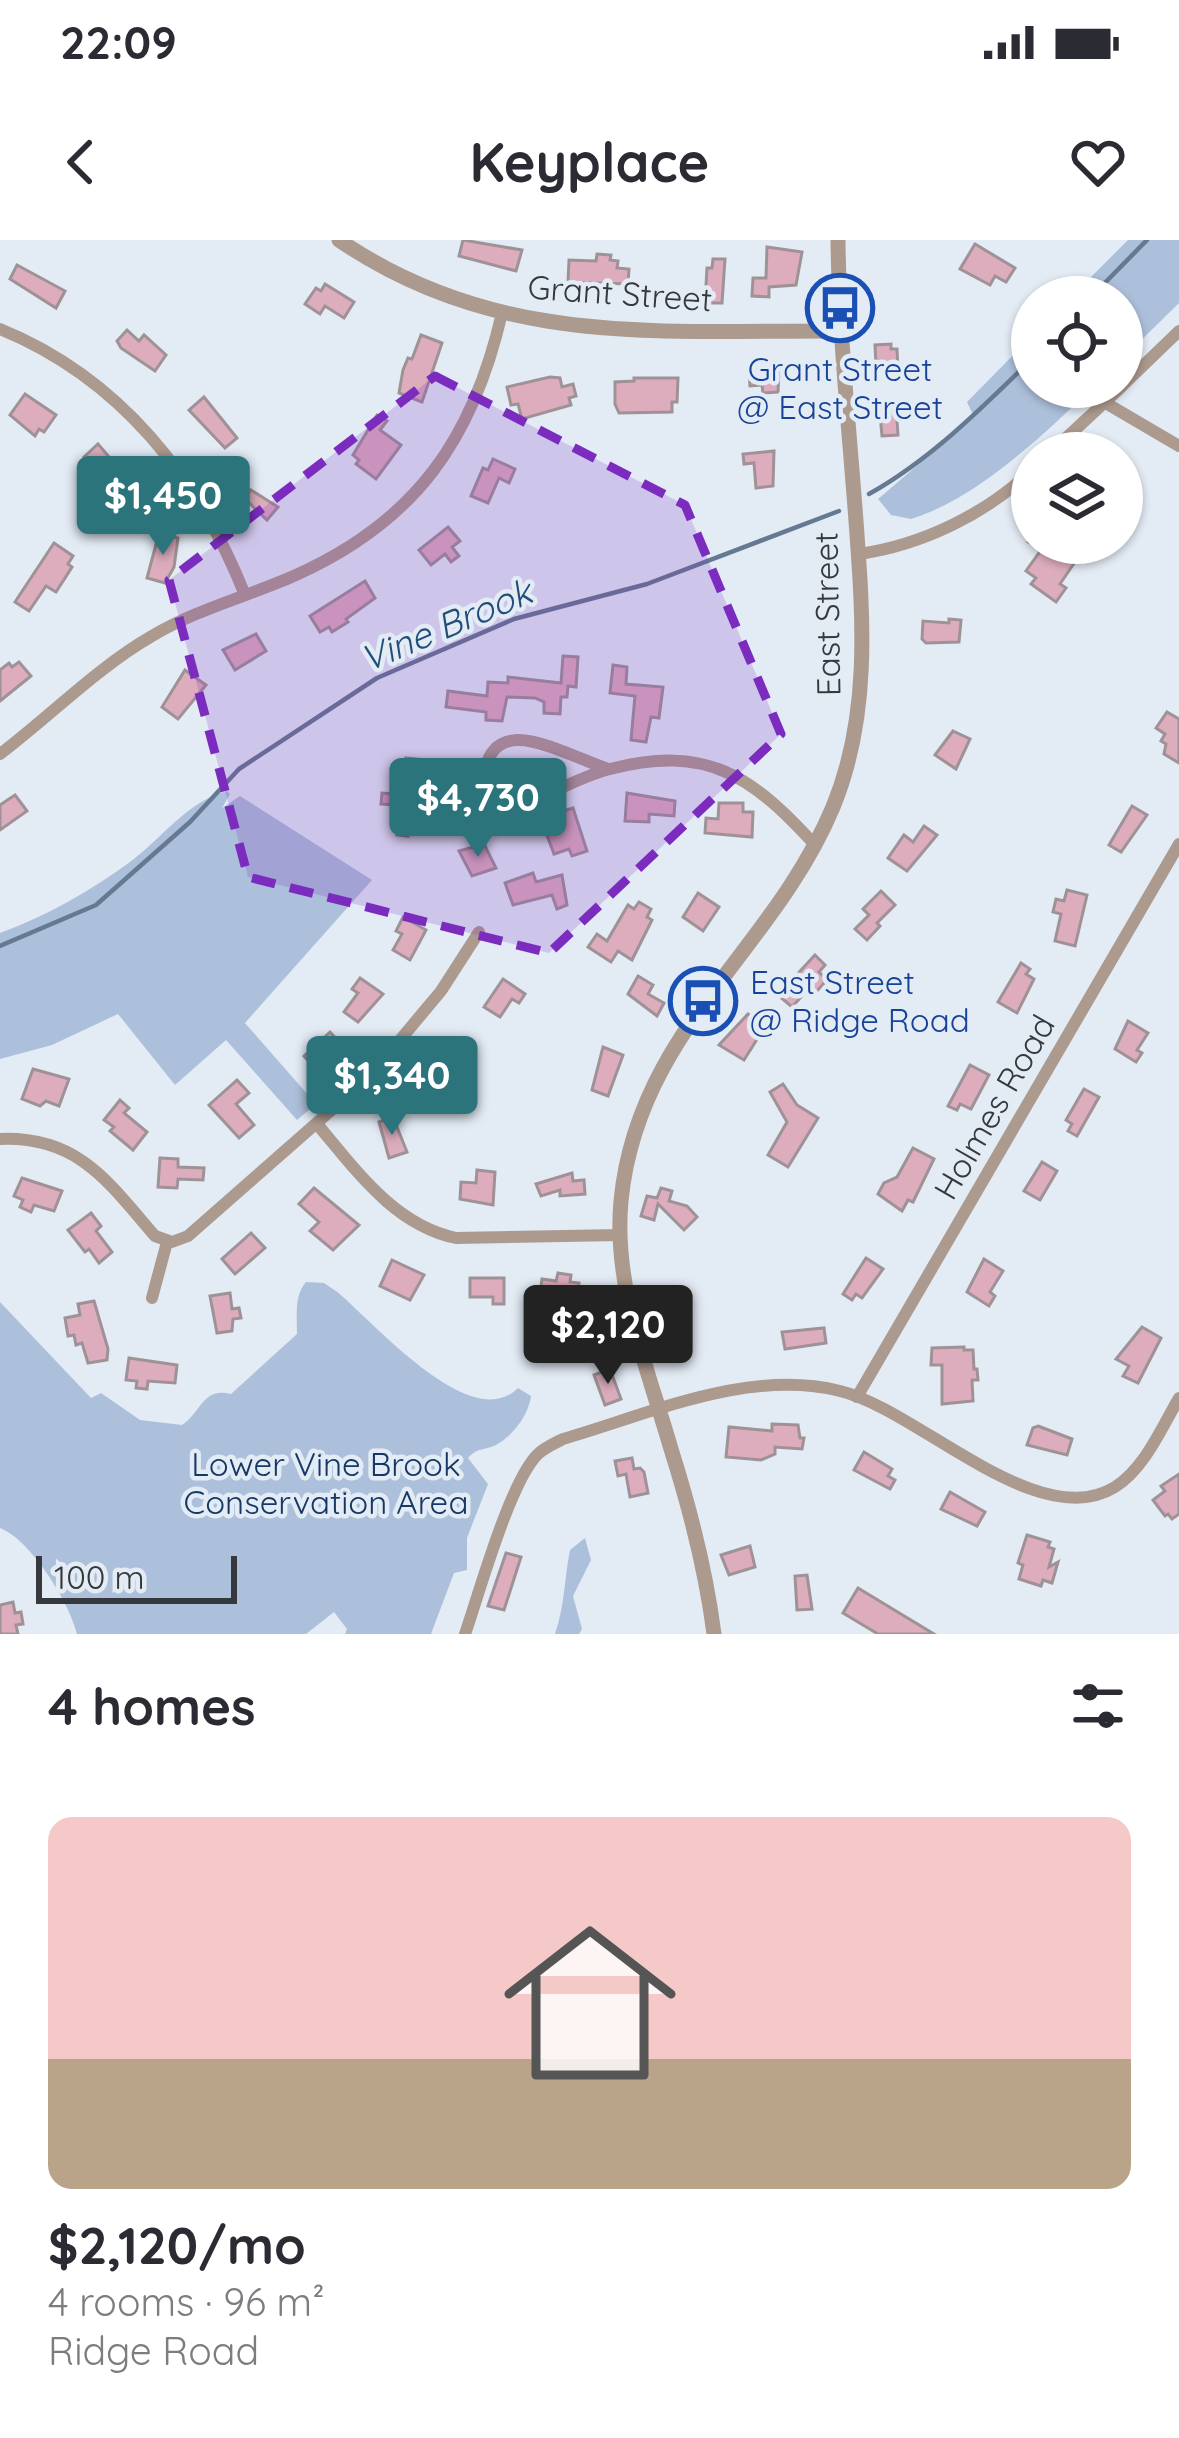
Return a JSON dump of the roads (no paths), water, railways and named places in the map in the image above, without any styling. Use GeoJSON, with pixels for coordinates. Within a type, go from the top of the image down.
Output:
{"type":"FeatureCollection","features":[{"type":"Feature","properties":{"kind":"street","name":"Grant Street"},"geometry":{"type":"LineString","coordinates":[[339,240],[398,278],[445,298],[543,322],[599,328],[842,332]]}},
{"type":"Feature","properties":{"kind":"street","name":"East Street"},"geometry":{"type":"LineString","coordinates":[[714,1634],[697,1540],[632,1316],[620,1235],[626,1169],[639,1120],[673,1045],[772,911],[814,844],[834,804],[858,720],[863,659],[859,554],[838,240]]}},
{"type":"Feature","properties":{"kind":"street"},"geometry":{"type":"LineString","coordinates":[[0,754],[150,637],[345,551],[416,494],[460,433],[502,313]]}},
{"type":"Feature","properties":{"kind":"street"},"geometry":{"type":"LineString","coordinates":[[0,329],[42,346],[109,394],[152,436],[190,483],[214,524],[244,595]]}},
{"type":"Feature","properties":{"kind":"street"},"geometry":{"type":"LineString","coordinates":[[1143,365],[1179,331]]}},
{"type":"Feature","properties":{"kind":"street"},"geometry":{"type":"LineString","coordinates":[[1072,432],[1098,408]]}},
{"type":"Feature","properties":{"kind":"street"},"geometry":{"type":"LineString","coordinates":[[1114,408],[1179,446]]}},
{"type":"Feature","properties":{"kind":"street"},"geometry":{"type":"LineString","coordinates":[[859,554],[895,549],[928,536],[1011,485]]}},
{"type":"Feature","properties":{"kind":"street"},"geometry":{"type":"LineString","coordinates":[[608,769],[523,740],[502,744],[493,752],[486,772],[494,792],[513,803],[524,803],[608,769],[671,761],[714,767],[756,786],[814,844]]}},
{"type":"Feature","properties":{"kind":"street","name":"Holmes Road"},"geometry":{"type":"LineString","coordinates":[[857,1397],[1179,844]]}},
{"type":"Feature","properties":{"kind":"street"},"geometry":{"type":"LineString","coordinates":[[0,1139],[31,1141],[77,1156],[101,1173],[155,1236],[166,1241],[182,1239],[317,1124],[394,1050],[441,991],[479,932]]}},
{"type":"Feature","properties":{"kind":"street"},"geometry":{"type":"LineString","coordinates":[[317,1124],[393,1208],[436,1234],[456,1238],[620,1235]]}},
{"type":"Feature","properties":{"kind":"street"},"geometry":{"type":"LineString","coordinates":[[152,1298],[166,1241]]}},
{"type":"Feature","properties":{"kind":"street"},"geometry":{"type":"LineString","coordinates":[[465,1634],[502,1527],[538,1454],[563,1439],[734,1388],[763,1385],[841,1391],[1049,1496],[1087,1499],[1117,1486],[1140,1463],[1179,1398]]}},
{"type":"Feature","properties":{"kind":"waterway","name":"Vine Brook"},"geometry":{"type":"LineString","coordinates":[[1112,276],[1147,240]]}},
{"type":"Feature","properties":{"kind":"waterway","name":"Vine Brook"},"geometry":{"type":"LineString","coordinates":[[869,494],[934,449],[1011,379]]}},
{"type":"Feature","properties":{"kind":"waterway","name":"Vine Brook"},"geometry":{"type":"LineString","coordinates":[[0,946],[96,905],[190,822],[239,769],[377,678],[514,619],[647,584],[839,511]]}},
{"type":"Feature","properties":{"kind":"place","name":"Grant Street @ East Street"},"geometry":{"type":"Point","coordinates":[840,308]}},
{"type":"Feature","properties":{"kind":"place","name":"East Street @ Ridge Road"},"geometry":{"type":"Point","coordinates":[703,1001]}},
{"type":"Feature","properties":{"kind":"park label","name":"Lower Vine Brook Conservation Area"},"geometry":{"type":"Point","coordinates":[326,1483]}}]}
